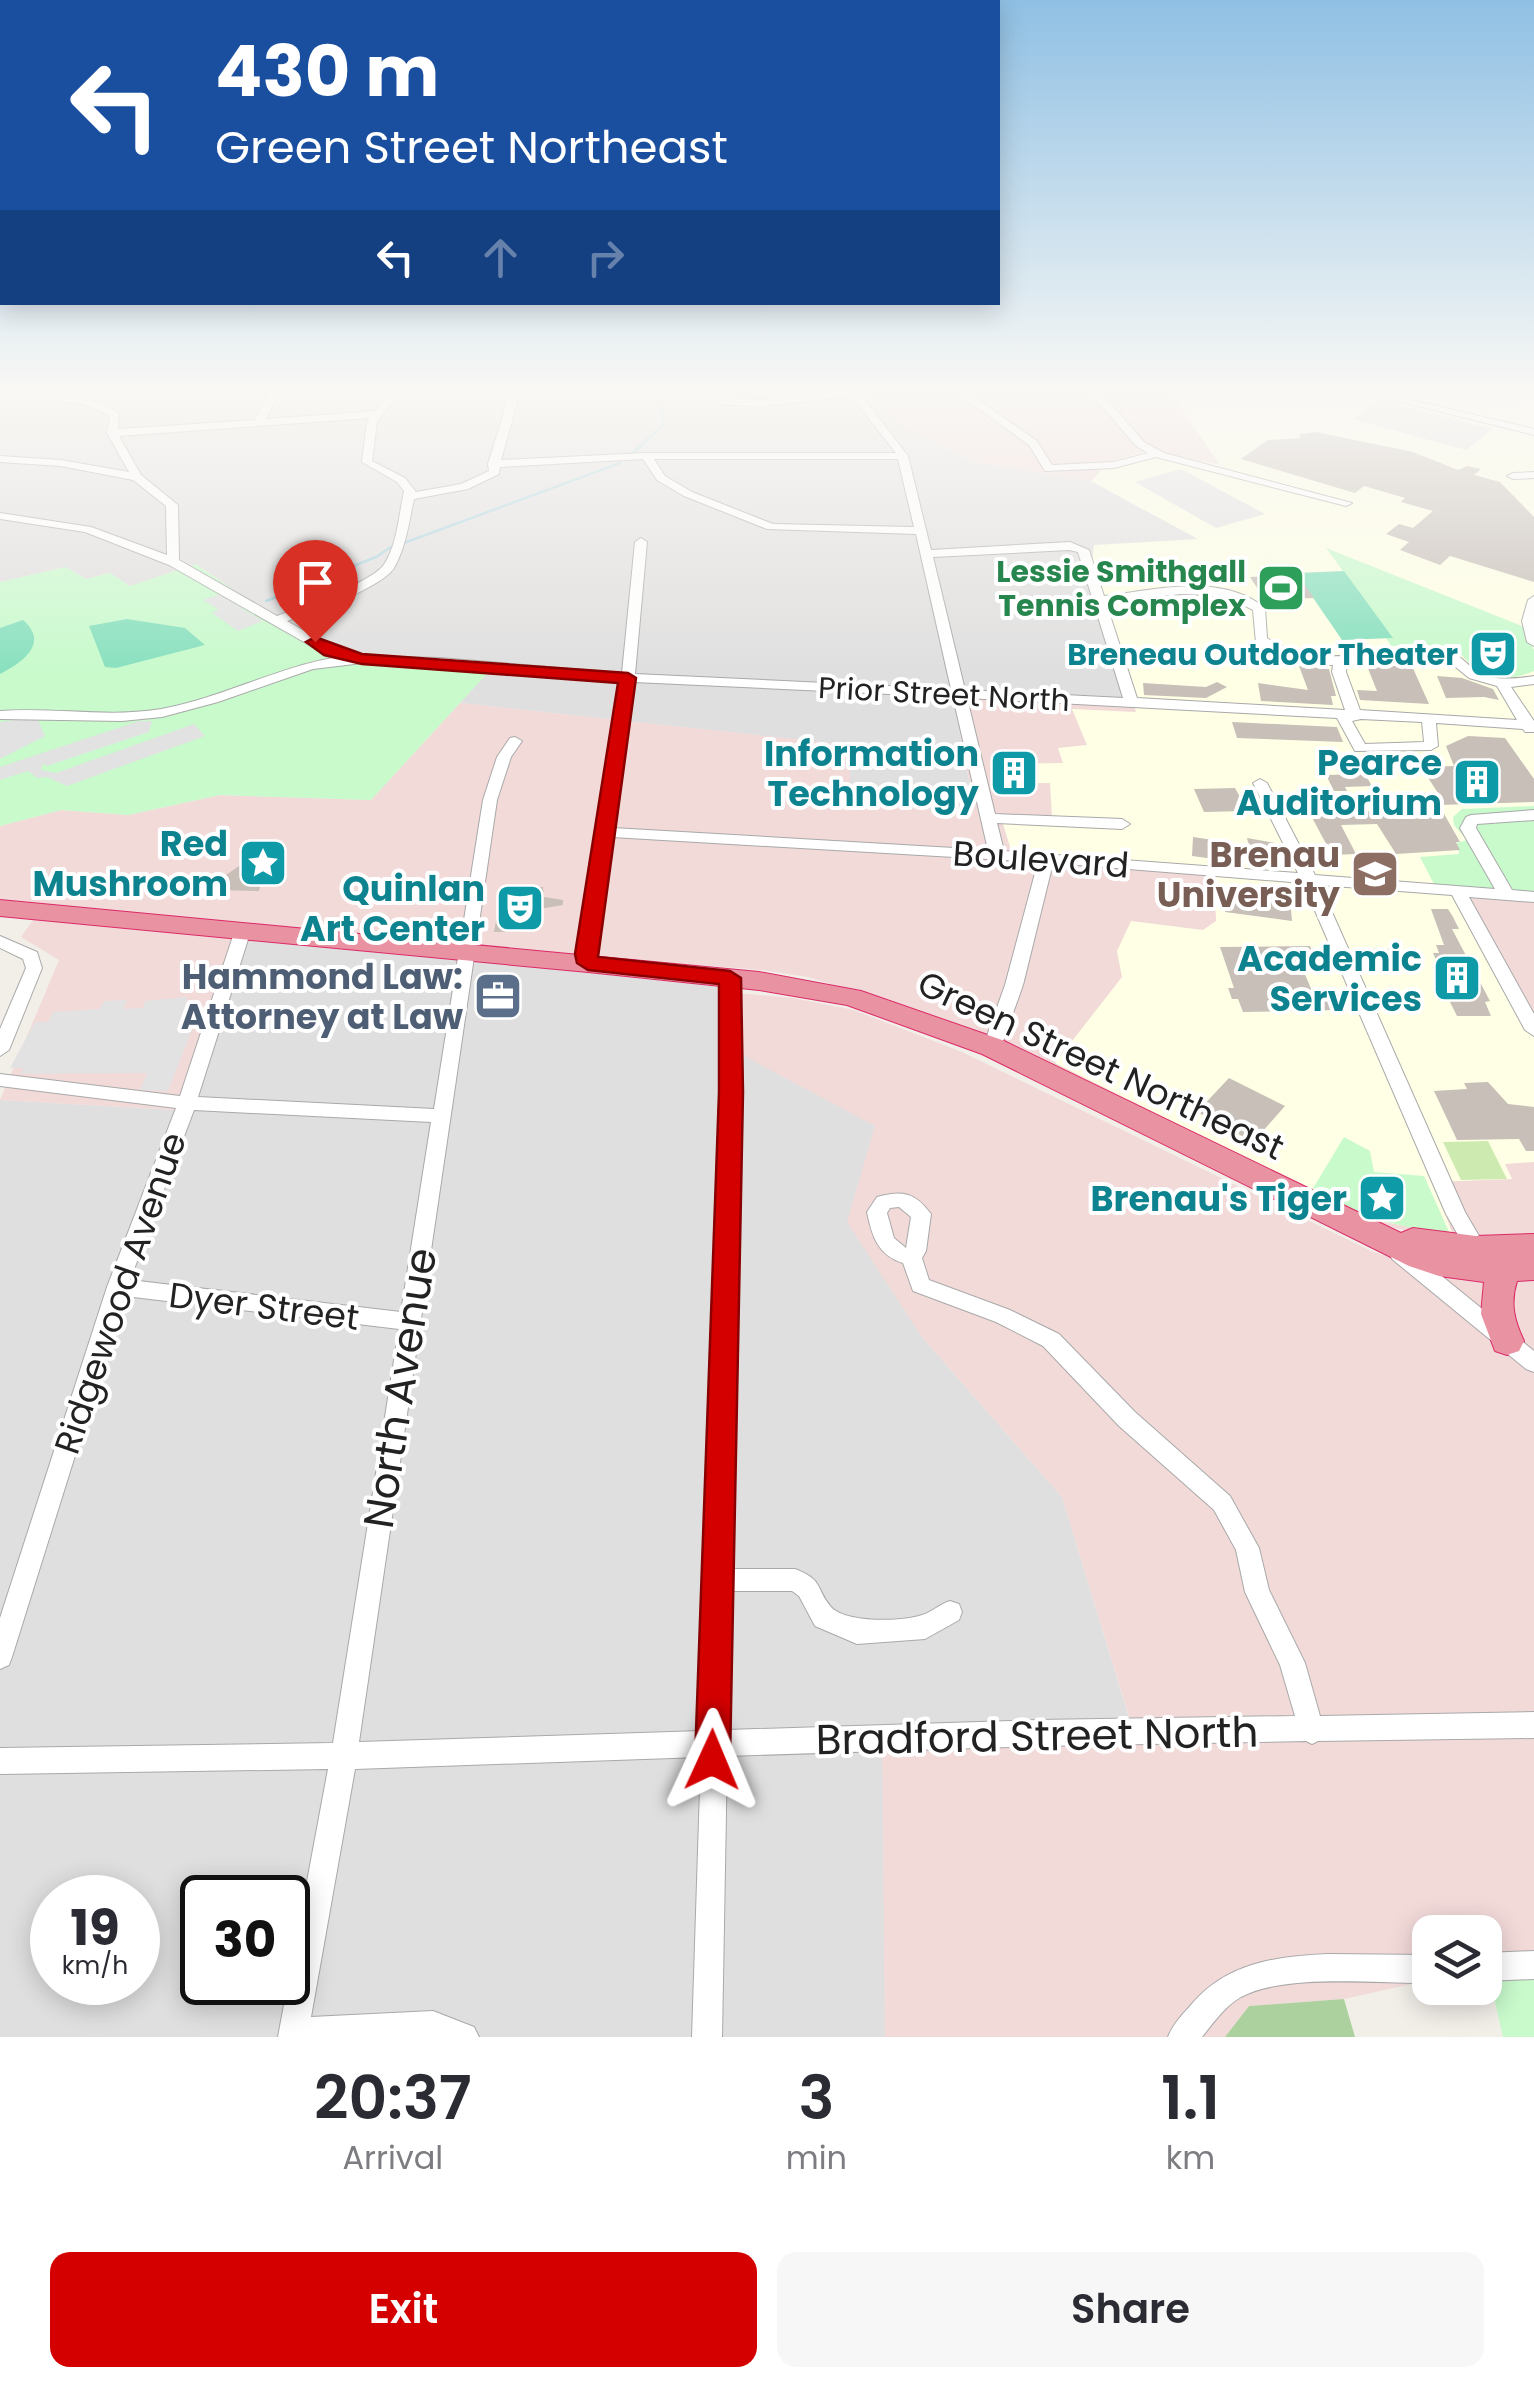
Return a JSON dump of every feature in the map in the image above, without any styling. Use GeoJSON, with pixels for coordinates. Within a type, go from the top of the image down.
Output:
{"type":"FeatureCollection","features":[{"type":"Feature","properties":{"kind":"highway","name":"Green Street Northeast"},"geometry":{"type":"LineString","coordinates":[[0,908],[588,963],[850,996],[992,1047],[1412,1256],[1438,1264],[1520,1269]]}},
{"type":"Feature","properties":{"kind":"highway"},"geometry":{"type":"LineString","coordinates":[[1386,1240],[1476,1248],[1534,1246]]}},
{"type":"Feature","properties":{"kind":"highway"},"geometry":{"type":"LineString","coordinates":[[1476,1248],[1520,1269],[1494,1297],[1494,1314],[1507,1341]]}},
{"type":"Feature","properties":{"kind":"street"},"geometry":{"type":"LineString","coordinates":[[146,484],[172,504],[173,562]]}},
{"type":"Feature","properties":{"kind":"street"},"geometry":{"type":"LineString","coordinates":[[275,620],[325,604],[386,571],[397,550],[410,496],[403,484]]}},
{"type":"Feature","properties":{"kind":"street"},"geometry":{"type":"LineString","coordinates":[[410,496],[472,484]]}},
{"type":"Feature","properties":{"kind":"street"},"geometry":{"type":"LineString","coordinates":[[671,484],[771,526],[922,531]]}},
{"type":"Feature","properties":{"kind":"street"},"geometry":{"type":"LineString","coordinates":[[910,484],[997,854]]}},
{"type":"Feature","properties":{"kind":"street"},"geometry":{"type":"LineString","coordinates":[[1273,484],[1346,503]]}},
{"type":"Feature","properties":{"kind":"street"},"geometry":{"type":"LineString","coordinates":[[0,516],[87,529],[173,562],[330,651],[362,659]]}},
{"type":"Feature","properties":{"kind":"street"},"geometry":{"type":"LineString","coordinates":[[588,963],[586,954],[628,678],[641,542]]}},
{"type":"Feature","properties":{"kind":"street"},"geometry":{"type":"LineString","coordinates":[[925,554],[1070,546],[1083,550],[1132,704]]}},
{"type":"Feature","properties":{"kind":"street"},"geometry":{"type":"LineString","coordinates":[[1097,600],[1186,590],[1228,593],[1260,608],[1261,640],[1270,648],[1302,658],[1340,662],[1398,655],[1448,656],[1474,675],[1502,682],[1534,680]]}},
{"type":"Feature","properties":{"kind":"street"},"geometry":{"type":"LineString","coordinates":[[1533,601],[1528,621],[1534,642]]}},
{"type":"Feature","properties":{"kind":"street"},"geometry":{"type":"LineString","coordinates":[[305,664],[315,642],[315,624],[325,604]]}},
{"type":"Feature","properties":{"kind":"street"},"geometry":{"type":"LineString","coordinates":[[0,715],[38,710],[126,716],[164,713],[237,692],[305,664],[362,659]]}},
{"type":"Feature","properties":{"kind":"street","name":"Prior Street North"},"geometry":{"type":"LineString","coordinates":[[362,659],[628,678],[1429,720],[1529,721]]}},
{"type":"Feature","properties":{"kind":"street"},"geometry":{"type":"LineString","coordinates":[[1340,662],[1349,716],[1360,748],[1431,746],[1429,720]]}},
{"type":"Feature","properties":{"kind":"street"},"geometry":{"type":"LineString","coordinates":[[1502,682],[1529,721]]}},
{"type":"Feature","properties":{"kind":"street","name":"North Avenue"},"geometry":{"type":"LineString","coordinates":[[293,2035],[344,1756],[490,800],[504,757],[515,741]]}},
{"type":"Feature","properties":{"kind":"street"},"geometry":{"type":"LineString","coordinates":[[1260,784],[1310,881],[1456,1214],[1476,1248]]}},
{"type":"Feature","properties":{"kind":"street"},"geometry":{"type":"LineString","coordinates":[[1507,896],[1468,828],[1471,820],[1534,816]]}},
{"type":"Feature","properties":{"kind":"street"},"geometry":{"type":"LineString","coordinates":[[989,818],[1122,824]]}},
{"type":"Feature","properties":{"kind":"street","name":"Boulevard"},"geometry":{"type":"LineString","coordinates":[[607,832],[997,854],[1534,897]]}},
{"type":"Feature","properties":{"kind":"street"},"geometry":{"type":"LineString","coordinates":[[992,1047],[1014,985],[1047,858]]}},
{"type":"Feature","properties":{"kind":"street"},"geometry":{"type":"LineString","coordinates":[[1458,892],[1534,1030]]}},
{"type":"Feature","properties":{"kind":"street","name":"Ridgewood Avenue"},"geometry":{"type":"LineString","coordinates":[[0,1657],[118,1287],[187,1103],[242,930]]}},
{"type":"Feature","properties":{"kind":"street"},"geometry":{"type":"LineString","coordinates":[[0,942],[21,948],[31,956],[34,968],[0,1050]]}},
{"type":"Feature","properties":{"kind":"street"},"geometry":{"type":"LineString","coordinates":[[706,2037],[731,1092],[730,978]]}},
{"type":"Feature","properties":{"kind":"street"},"geometry":{"type":"LineString","coordinates":[[0,1080],[187,1103],[442,1116]]}},
{"type":"Feature","properties":{"kind":"street"},"geometry":{"type":"LineString","coordinates":[[1386,1240],[1412,1266],[1534,1363]]}},
{"type":"Feature","properties":{"kind":"street"},"geometry":{"type":"LineString","coordinates":[[910,1256],[920,1285],[970,1302],[1051,1340],[1127,1418],[1222,1503],[1248,1548],[1257,1592],[1292,1663],[1312,1731]]}},
{"type":"Feature","properties":{"kind":"street","name":"Dyer Street"},"geometry":{"type":"LineString","coordinates":[[118,1287],[410,1322]]}},
{"type":"Feature","properties":{"kind":"street"},"geometry":{"type":"LineString","coordinates":[[717,1580],[795,1580],[808,1588],[824,1618],[857,1632],[925,1627],[950,1612]]}},
{"type":"Feature","properties":{"kind":"street","name":"Bradford Street North"},"geometry":{"type":"LineString","coordinates":[[0,1762],[344,1756],[1038,1733],[1534,1725]]}},
{"type":"Feature","properties":{"kind":"street"},"geometry":{"type":"LineString","coordinates":[[1502,1966],[1534,1965]]}},
{"type":"Feature","properties":{"kind":"street"},"geometry":{"type":"LineString","coordinates":[[1196,2030],[1228,1988],[1258,1978],[1290,1971],[1412,1969]]}},
{"type":"Feature","properties":{"kind":"street"},"geometry":{"type":"LineString","coordinates":[[293,2035],[433,2026],[464,2037]]}},
{"type":"Feature","properties":{"kind":"shaded area"},"geometry":{"type":"Polygon","coordinates":[[[0,484],[1097,484],[1200,540],[1220,704],[952,693],[974,805],[932,810],[851,805],[848,745],[460,703],[491,669],[324,653],[196,564],[130,586],[110,573],[86,579],[66,567],[0,582],[0,484]]]}},
{"type":"Feature","properties":{"kind":"shaded area","name":"Brenau University"},"geometry":{"type":"Polygon","coordinates":[[[1097,484],[1534,484],[1534,893],[1454,890],[1534,1037],[1534,1162],[1505,1164],[1512,1179],[1433,1182],[1453,1235],[1369,1219],[1055,1063],[1122,977],[1117,951],[1131,921],[1203,930],[1216,921],[1214,867],[1011,850],[1000,814],[1052,817],[1050,783],[996,783],[993,764],[1063,763],[1058,748],[1087,745],[1072,709],[1136,712],[1092,562],[1094,545],[1198,539],[1097,484]]]}},
{"type":"Feature","properties":{"kind":"shaded area"},"geometry":{"type":"Polygon","coordinates":[[[1139,484],[1209,484],[1265,514],[1216,528],[1139,484]]]}},
{"type":"Feature","properties":{"kind":"shaded area"},"geometry":{"type":"Polygon","coordinates":[[[221,594],[263,621],[238,631],[212,613],[218,609],[203,600],[221,594]]]}},
{"type":"Feature","properties":{"kind":"shaded area"},"geometry":{"type":"Polygon","coordinates":[[[1534,671],[1534,1238],[1436,1238],[1367,1221],[1048,1064],[942,1018],[808,977],[762,970],[336,937],[239,924],[178,1110],[0,1100],[59,960],[21,937],[38,913],[0,905],[0,826],[61,810],[128,815],[220,795],[371,800],[460,703],[849,745],[851,805],[932,810],[974,805],[952,692],[1219,704],[1534,671]]]}},
{"type":"Feature","properties":{"kind":"shaded area"},"geometry":{"type":"Polygon","coordinates":[[[38,720],[45,736],[0,759],[0,722],[38,720]]]}},
{"type":"Feature","properties":{"kind":"shaded area"},"geometry":{"type":"Polygon","coordinates":[[[139,721],[152,721],[149,732],[47,766],[43,763],[41,770],[56,773],[194,724],[205,736],[67,786],[47,777],[37,778],[28,771],[0,780],[0,767],[139,721]]]}},
{"type":"Feature","properties":{"kind":"shaded area"},"geometry":{"type":"Polygon","coordinates":[[[239,924],[468,944],[724,986],[738,1052],[876,1126],[922,1337],[1062,1497],[1134,1734],[883,1734],[885,2037],[0,2037],[0,1100],[178,1110],[239,924]]]}},
{"type":"Feature","properties":{"kind":"shaded area"},"geometry":{"type":"Polygon","coordinates":[[[737,993],[793,998],[854,1010],[962,1052],[1371,1251],[1444,1276],[1534,1275],[1534,1965],[1502,1966],[1502,1915],[1412,1915],[1412,1984],[1344,1999],[1249,2006],[1225,2037],[885,2037],[882,1733],[1134,1733],[1062,1497],[922,1337],[847,1222],[875,1126],[737,1052],[737,993]]]}},
{"type":"Feature","properties":{"kind":"shaded area"},"geometry":{"type":"Polygon","coordinates":[[[186,997],[188,1004],[202,1004],[168,1091],[140,1090],[147,1073],[20,1074],[24,1068],[10,1068],[35,1022],[48,1022],[53,1012],[99,1009],[105,1001],[127,1000],[123,1009],[143,1008],[145,1001],[186,997]]]}},
{"type":"Feature","properties":{"kind":"green space"},"geometry":{"type":"Polygon","coordinates":[[[1326,548],[1522,626],[1534,650],[1534,671],[1501,678],[1483,673],[1458,651],[1404,652],[1400,646],[1391,646],[1386,638],[1392,637],[1326,548]]]}},
{"type":"Feature","properties":{"kind":"green space"},"geometry":{"type":"Polygon","coordinates":[[[196,564],[324,653],[492,668],[371,800],[220,795],[128,815],[61,810],[0,826],[0,582],[66,567],[86,579],[110,573],[130,586],[196,564]]]}},
{"type":"Feature","properties":{"kind":"green space"},"geometry":{"type":"Polygon","coordinates":[[[1344,571],[1393,638],[1342,640],[1296,573],[1344,571]]]}},
{"type":"Feature","properties":{"kind":"green space"},"geometry":{"type":"Polygon","coordinates":[[[127,619],[185,628],[205,645],[116,668],[105,667],[89,626],[127,619]]]}},
{"type":"Feature","properties":{"kind":"green space"},"geometry":{"type":"Polygon","coordinates":[[[23,620],[31,628],[33,644],[24,658],[0,674],[0,628],[23,620]]]}},
{"type":"Feature","properties":{"kind":"green space"},"geometry":{"type":"Polygon","coordinates":[[[1534,806],[1534,892],[1435,886],[1420,857],[1459,854],[1457,843],[1467,840],[1454,825],[1453,817],[1462,809],[1534,806]]]}},
{"type":"Feature","properties":{"kind":"green space"},"geometry":{"type":"Polygon","coordinates":[[[1344,1137],[1370,1151],[1374,1172],[1424,1176],[1449,1232],[1441,1235],[1367,1217],[1312,1190],[1344,1137]]]}},
{"type":"Feature","properties":{"kind":"green space"},"geometry":{"type":"Polygon","coordinates":[[[1488,1141],[1507,1179],[1461,1180],[1443,1142],[1488,1141]]]}},
{"type":"Feature","properties":{"kind":"green space"},"geometry":{"type":"Polygon","coordinates":[[[1534,1965],[1534,2037],[1503,2037],[1496,2005],[1502,2005],[1502,1966],[1534,1965]]]}},
{"type":"Feature","properties":{"kind":"green space"},"geometry":{"type":"Polygon","coordinates":[[[1344,1999],[1355,2037],[1225,2037],[1249,2006],[1344,1999]]]}},
{"type":"Feature","properties":{"kind":"building"},"geometry":{"type":"Polygon","coordinates":[[[1325,484],[1502,484],[1534,517],[1534,582],[1450,556],[1440,565],[1400,550],[1409,542],[1386,534],[1399,524],[1413,528],[1433,511],[1364,486],[1355,493],[1325,484]]]}},
{"type":"Feature","properties":{"kind":"building","name":"Lessie Smithgall Tennis Complex"},"geometry":{"type":"Polygon","coordinates":[[[1298,575],[1314,598],[1265,600],[1250,577],[1298,575]]]}},
{"type":"Feature","properties":{"kind":"building"},"geometry":{"type":"Polygon","coordinates":[[[1299,666],[1329,669],[1336,696],[1331,696],[1333,705],[1261,701],[1258,683],[1308,690],[1299,666]]]}},
{"type":"Feature","properties":{"kind":"building"},"geometry":{"type":"Polygon","coordinates":[[[1367,666],[1412,666],[1429,704],[1360,700],[1357,690],[1377,691],[1367,666]]]}},
{"type":"Feature","properties":{"kind":"building"},"geometry":{"type":"Polygon","coordinates":[[[1437,676],[1462,678],[1493,689],[1499,700],[1446,698],[1437,676]]]}},
{"type":"Feature","properties":{"kind":"building"},"geometry":{"type":"Polygon","coordinates":[[[1217,682],[1227,687],[1206,698],[1144,695],[1143,683],[1206,687],[1217,682]]]}},
{"type":"Feature","properties":{"kind":"building"},"geometry":{"type":"Polygon","coordinates":[[[1232,722],[1337,727],[1343,742],[1237,738],[1232,722]]]}},
{"type":"Feature","properties":{"kind":"building"},"geometry":{"type":"Polygon","coordinates":[[[1468,736],[1505,738],[1534,779],[1534,802],[1439,805],[1460,842],[1456,842],[1460,850],[1396,854],[1377,824],[1341,825],[1356,854],[1332,855],[1299,793],[1326,792],[1337,812],[1390,811],[1395,819],[1429,818],[1415,794],[1438,793],[1421,767],[1454,766],[1446,746],[1468,736]]]}},
{"type":"Feature","properties":{"kind":"building"},"geometry":{"type":"Polygon","coordinates":[[[1365,774],[1372,786],[1345,787],[1347,791],[1334,791],[1326,775],[1365,774]]]}},
{"type":"Feature","properties":{"kind":"building"},"geometry":{"type":"Polygon","coordinates":[[[1235,788],[1248,811],[1204,812],[1194,789],[1235,788]]]}},
{"type":"Feature","properties":{"kind":"building"},"geometry":{"type":"Polygon","coordinates":[[[1193,837],[1213,840],[1213,849],[1223,850],[1222,860],[1192,856],[1193,837]]]}},
{"type":"Feature","properties":{"kind":"building"},"geometry":{"type":"Polygon","coordinates":[[[1247,838],[1275,843],[1282,866],[1254,865],[1247,838]]]}},
{"type":"Feature","properties":{"kind":"building"},"geometry":{"type":"Polygon","coordinates":[[[242,864],[266,865],[259,891],[218,890],[223,877],[242,864]]]}},
{"type":"Feature","properties":{"kind":"building","name":"Quinlan Art Center"},"geometry":{"type":"Polygon","coordinates":[[[502,887],[543,887],[544,897],[563,900],[563,905],[533,910],[532,931],[494,932],[502,887]]]}},
{"type":"Feature","properties":{"kind":"building"},"geometry":{"type":"Polygon","coordinates":[[[1223,891],[1290,898],[1292,921],[1225,912],[1223,891]]]}},
{"type":"Feature","properties":{"kind":"building"},"geometry":{"type":"Polygon","coordinates":[[[1431,909],[1448,909],[1453,917],[1459,929],[1452,929],[1490,1001],[1485,1002],[1491,1016],[1457,1016],[1435,973],[1442,973],[1433,953],[1439,953],[1436,945],[1444,945],[1431,909]]]}},
{"type":"Feature","properties":{"kind":"building"},"geometry":{"type":"Polygon","coordinates":[[[1310,946],[1318,965],[1301,965],[1312,991],[1329,991],[1337,1010],[1243,1012],[1238,999],[1232,999],[1228,988],[1234,988],[1220,947],[1310,946]]]}},
{"type":"Feature","properties":{"kind":"building"},"geometry":{"type":"Polygon","coordinates":[[[1363,948],[1390,949],[1396,964],[1371,966],[1363,948]]]}},
{"type":"Feature","properties":{"kind":"building"},"geometry":{"type":"Polygon","coordinates":[[[1229,1078],[1285,1106],[1253,1142],[1197,1112],[1229,1078]]]}},
{"type":"Feature","properties":{"kind":"building"},"geometry":{"type":"Polygon","coordinates":[[[1488,1082],[1508,1104],[1534,1107],[1534,1151],[1526,1151],[1519,1139],[1457,1140],[1434,1091],[1467,1089],[1464,1083],[1488,1082]]]}},
{"type":"Feature","properties":{"kind":"waterway"},"geometry":{"type":"LineString","coordinates":[[404,543],[563,484]]}},
{"type":"Feature","properties":{"kind":"waterway"},"geometry":{"type":"LineString","coordinates":[[266,601],[376,557],[391,547]]}},
{"type":"Feature","properties":{"kind":"place","name":"Lessie Smithgall Tennis Complex"},"geometry":{"type":"Point","coordinates":[1281,588]}},
{"type":"Feature","properties":{"kind":"place","name":"Breneau Outdoor Theater"},"geometry":{"type":"Point","coordinates":[1493,654]}},
{"type":"Feature","properties":{"kind":"place","name":"Information Technology"},"geometry":{"type":"Point","coordinates":[1014,773]}},
{"type":"Feature","properties":{"kind":"place","name":"Pearce Auditorium"},"geometry":{"type":"Point","coordinates":[1477,782]}},
{"type":"Feature","properties":{"kind":"place","name":"Red Mushroom"},"geometry":{"type":"Point","coordinates":[263,863]}},
{"type":"Feature","properties":{"kind":"place","name":"Brenau University"},"geometry":{"type":"Point","coordinates":[1375,874]}},
{"type":"Feature","properties":{"kind":"place","name":"Quinlan Art Center"},"geometry":{"type":"Point","coordinates":[520,908]}},
{"type":"Feature","properties":{"kind":"place","name":"Academic Services"},"geometry":{"type":"Point","coordinates":[1457,978]}},
{"type":"Feature","properties":{"kind":"place","name":"Hammond Law: Attorney at Law"},"geometry":{"type":"Point","coordinates":[498,996]}},
{"type":"Feature","properties":{"kind":"place","name":"Brenau's Tiger"},"geometry":{"type":"Point","coordinates":[1382,1198]}},
{"type":"Feature","properties":{"kind":"route"},"geometry":{"type":"LineString","coordinates":[[315,642],[330,651],[362,659],[628,678],[586,954],[588,963],[730,978],[731,1092],[712,1760]]}}]}
